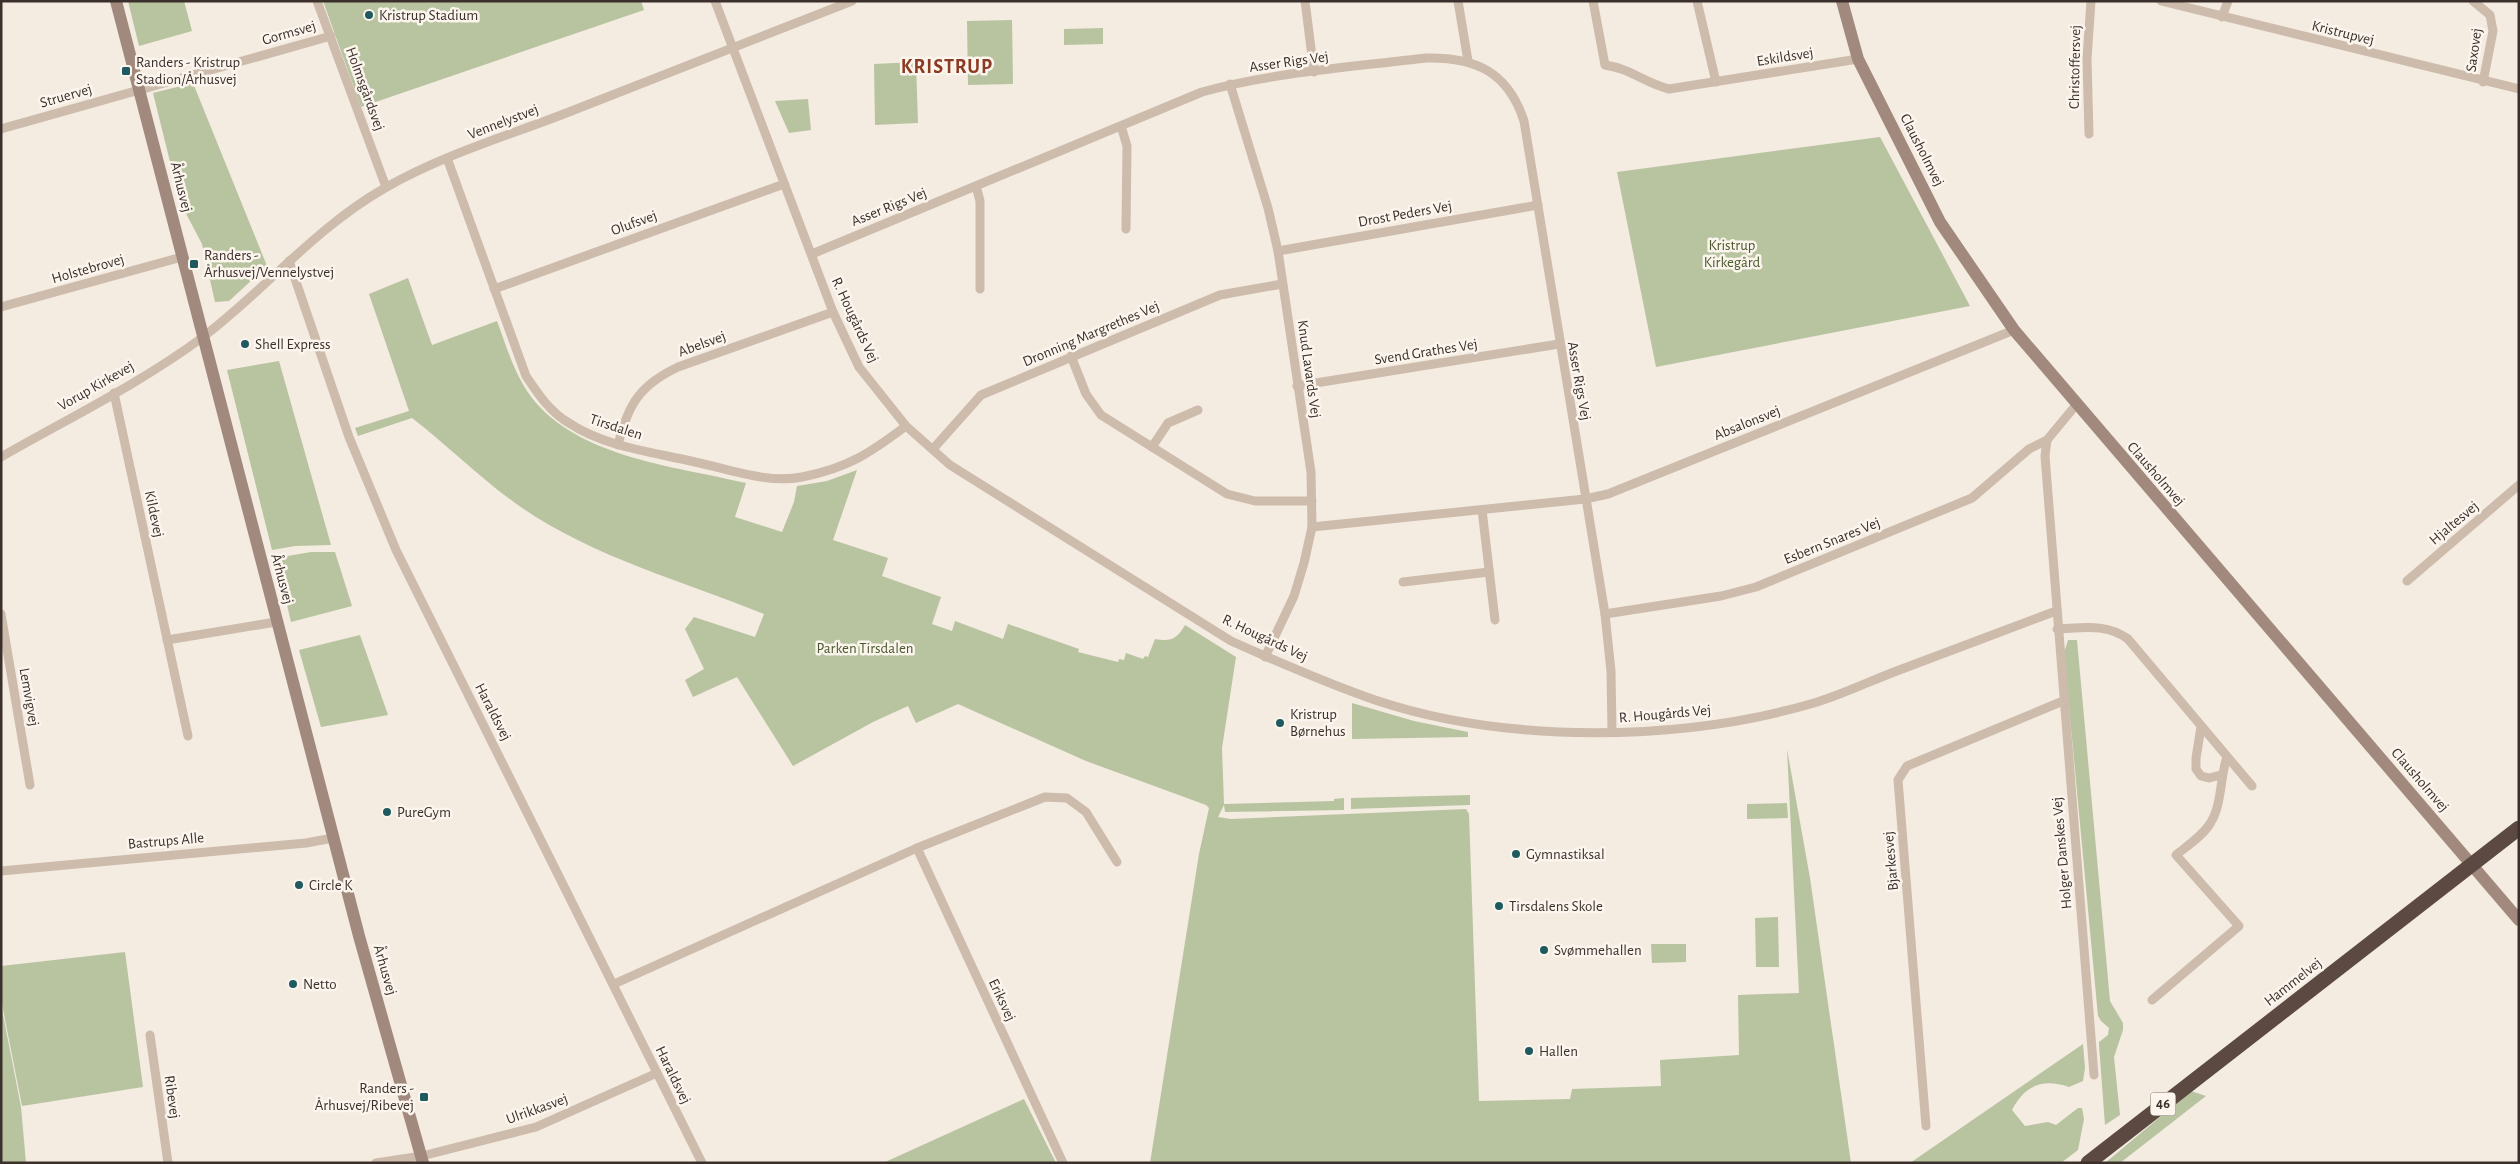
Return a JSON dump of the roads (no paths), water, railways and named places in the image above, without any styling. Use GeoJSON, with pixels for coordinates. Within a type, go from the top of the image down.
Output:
{"type":"FeatureCollection","features":[{"type":"Feature","properties":{"kind":"highway","name":"Hammelvej"},"geometry":{"type":"LineString","coordinates":[[2088,1163],[2519,828]]}},
{"type":"Feature","properties":{"kind":"main road","name":"Århusvej"},"geometry":{"type":"LineString","coordinates":[[116,1],[333,838],[422,1159]]}},
{"type":"Feature","properties":{"kind":"main road","name":"Clausholmvej"},"geometry":{"type":"LineString","coordinates":[[1842,1],[1858,59],[1940,222],[2014,330],[2076,405],[2519,920]]}},
{"type":"Feature","properties":{"kind":"street","name":"Holmsgårdsvej"},"geometry":{"type":"LineString","coordinates":[[317,1],[386,187]]}},
{"type":"Feature","properties":{"kind":"street","name":"R. Hougårds Vej"},"geometry":{"type":"LineString","coordinates":[[715,1],[833,312],[859,367],[906,426],[950,465],[1231,641],[1375,700],[1434,716],[1534,731],[1612,732],[1695,727],[1738,720],[1815,703],[2056,611]]}},
{"type":"Feature","properties":{"kind":"street","name":"Vennelystvej"},"geometry":{"type":"LineString","coordinates":[[203,337],[289,261],[359,204],[386,187],[446,158],[733,50],[852,1]]}},
{"type":"Feature","properties":{"kind":"street"},"geometry":{"type":"LineString","coordinates":[[1305,1],[1314,72]]}},
{"type":"Feature","properties":{"kind":"street"},"geometry":{"type":"LineString","coordinates":[[1458,1],[1468,61]]}},
{"type":"Feature","properties":{"kind":"street","name":"Eskildsvej"},"geometry":{"type":"LineString","coordinates":[[1593,1],[1605,65],[1623,68],[1651,84],[1669,89],[1858,59]]}},
{"type":"Feature","properties":{"kind":"street"},"geometry":{"type":"LineString","coordinates":[[1697,1],[1716,82]]}},
{"type":"Feature","properties":{"kind":"street","name":"Christoffersvej"},"geometry":{"type":"LineString","coordinates":[[2089,134],[2087,59],[2091,1]]}},
{"type":"Feature","properties":{"kind":"street","name":"Kristrupvej"},"geometry":{"type":"LineString","coordinates":[[2162,1],[2483,82],[2519,89]]}},
{"type":"Feature","properties":{"kind":"street"},"geometry":{"type":"LineString","coordinates":[[2222,17],[2228,1]]}},
{"type":"Feature","properties":{"kind":"street","name":"Saxovej"},"geometry":{"type":"LineString","coordinates":[[2473,1],[2490,14],[2493,31],[2483,82]]}},
{"type":"Feature","properties":{"kind":"street","name":"Gormsvej"},"geometry":{"type":"LineString","coordinates":[[139,89],[331,36]]}},
{"type":"Feature","properties":{"kind":"street","name":"Asser Rigs Vej"},"geometry":{"type":"LineString","coordinates":[[812,254],[1202,92],[1230,84],[1268,77],[1426,58],[1468,61],[1498,77],[1518,104],[1524,121],[1559,344],[1605,614],[1611,672],[1612,732]]}},
{"type":"Feature","properties":{"kind":"street","name":"Knud Lavards Vej"},"geometry":{"type":"LineString","coordinates":[[1230,84],[1268,208],[1278,251],[1311,472],[1312,527],[1294,596],[1265,656]]}},
{"type":"Feature","properties":{"kind":"street","name":"Struervej"},"geometry":{"type":"LineString","coordinates":[[1,129],[139,89]]}},
{"type":"Feature","properties":{"kind":"street"},"geometry":{"type":"LineString","coordinates":[[1121,126],[1127,146],[1126,229]]}},
{"type":"Feature","properties":{"kind":"street","name":"Tirsdalen"},"geometry":{"type":"LineString","coordinates":[[446,158],[526,376],[544,403],[567,423],[590,436],[618,444],[767,478],[800,478],[837,469],[867,455],[906,426]]}},
{"type":"Feature","properties":{"kind":"street","name":"Olufsvej"},"geometry":{"type":"LineString","coordinates":[[494,288],[784,184]]}},
{"type":"Feature","properties":{"kind":"street"},"geometry":{"type":"LineString","coordinates":[[976,186],[980,201],[980,289]]}},
{"type":"Feature","properties":{"kind":"street","name":"Drost Peders Vej"},"geometry":{"type":"LineString","coordinates":[[1278,251],[1538,205]]}},
{"type":"Feature","properties":{"kind":"street","name":"Holstebrovej"},"geometry":{"type":"LineString","coordinates":[[1,307],[182,257]]}},
{"type":"Feature","properties":{"kind":"street","name":"Haraldsvej"},"geometry":{"type":"LineString","coordinates":[[289,261],[349,437],[396,550],[702,1163]]}},
{"type":"Feature","properties":{"kind":"street","name":"Dronning Margrethes Vej"},"geometry":{"type":"LineString","coordinates":[[933,449],[980,395],[1220,295],[1282,284]]}},
{"type":"Feature","properties":{"kind":"street","name":"Abelsvej"},"geometry":{"type":"LineString","coordinates":[[618,444],[624,420],[633,403],[658,377],[678,367],[833,312]]}},
{"type":"Feature","properties":{"kind":"street","name":"Absalonsvej"},"geometry":{"type":"LineString","coordinates":[[1312,527],[1585,499],[1608,494],[2014,330]]}},
{"type":"Feature","properties":{"kind":"street","name":"Vorup Kirkevej"},"geometry":{"type":"LineString","coordinates":[[1,456],[114,393],[203,337]]}},
{"type":"Feature","properties":{"kind":"street","name":"Svend Grathes Vej"},"geometry":{"type":"LineString","coordinates":[[1297,386],[1559,344]]}},
{"type":"Feature","properties":{"kind":"street"},"geometry":{"type":"LineString","coordinates":[[1071,356],[1086,394],[1101,415],[1227,494],[1255,501],[1312,501]]}},
{"type":"Feature","properties":{"kind":"street","name":"Kildevej"},"geometry":{"type":"LineString","coordinates":[[114,393],[188,736]]}},
{"type":"Feature","properties":{"kind":"street"},"geometry":{"type":"LineString","coordinates":[[2046,440],[2076,405]]}},
{"type":"Feature","properties":{"kind":"street"},"geometry":{"type":"LineString","coordinates":[[1152,447],[1168,423],[1198,410]]}},
{"type":"Feature","properties":{"kind":"street","name":"Holger Danskes Vej"},"geometry":{"type":"LineString","coordinates":[[2046,440],[2044,456],[2057,629],[2094,1076]]}},
{"type":"Feature","properties":{"kind":"street","name":"Esbern Snares Vej"},"geometry":{"type":"LineString","coordinates":[[1605,614],[1721,596],[1756,587],[1972,498],[2029,448],[2046,440]]}},
{"type":"Feature","properties":{"kind":"street","name":"Hjaltesvej"},"geometry":{"type":"LineString","coordinates":[[2407,581],[2519,486]]}},
{"type":"Feature","properties":{"kind":"street"},"geometry":{"type":"LineString","coordinates":[[1482,510],[1495,620]]}},
{"type":"Feature","properties":{"kind":"street"},"geometry":{"type":"LineString","coordinates":[[1402,582],[1489,572]]}},
{"type":"Feature","properties":{"kind":"street","name":"Lemvigvej"},"geometry":{"type":"LineString","coordinates":[[1,614],[30,785]]}},
{"type":"Feature","properties":{"kind":"street"},"geometry":{"type":"LineString","coordinates":[[167,640],[276,622]]}},
{"type":"Feature","properties":{"kind":"street"},"geometry":{"type":"LineString","coordinates":[[2057,629],[2102,628],[2115,630],[2128,639],[2252,786]]}},
{"type":"Feature","properties":{"kind":"street","name":"Bjarkesvej"},"geometry":{"type":"LineString","coordinates":[[1926,1126],[1898,780],[1906,766],[2063,701]]}},
{"type":"Feature","properties":{"kind":"street"},"geometry":{"type":"LineString","coordinates":[[2201,727],[2196,769],[2201,776],[2209,778],[2221,775]]}},
{"type":"Feature","properties":{"kind":"street"},"geometry":{"type":"LineString","coordinates":[[2152,1000],[2239,926],[2176,855],[2211,824],[2218,808],[2221,775],[2226,756]]}},
{"type":"Feature","properties":{"kind":"street"},"geometry":{"type":"LineString","coordinates":[[614,984],[916,848],[1045,797],[1067,798],[1086,812],[1117,862]]}},
{"type":"Feature","properties":{"kind":"street","name":"Bastrups Alle"},"geometry":{"type":"LineString","coordinates":[[1,871],[333,838]]}},
{"type":"Feature","properties":{"kind":"street","name":"Eriksvej"},"geometry":{"type":"LineString","coordinates":[[916,848],[1063,1163]]}},
{"type":"Feature","properties":{"kind":"street","name":"Ribevej"},"geometry":{"type":"LineString","coordinates":[[150,1035],[168,1163]]}},
{"type":"Feature","properties":{"kind":"street","name":"Ulrikkasvej"},"geometry":{"type":"LineString","coordinates":[[422,1159],[536,1127],[657,1073]]}},
{"type":"Feature","properties":{"kind":"street"},"geometry":{"type":"LineString","coordinates":[[376,1163],[422,1159]]}},
{"type":"Feature","properties":{"kind":"place","name":"Kristrup Stadium"},"geometry":{"type":"Point","coordinates":[369,15]}},
{"type":"Feature","properties":{"kind":"place","name":"Randers - Kristrup Stadion/Århusvej"},"geometry":{"type":"Point","coordinates":[126,71]}},
{"type":"Feature","properties":{"kind":"place","name":"Randers - Århusvej/Vennelystvej"},"geometry":{"type":"Point","coordinates":[194,264]}},
{"type":"Feature","properties":{"kind":"place","name":"Shell Express"},"geometry":{"type":"Point","coordinates":[245,344]}},
{"type":"Feature","properties":{"kind":"place","name":"Kristrup Børnehus"},"geometry":{"type":"Point","coordinates":[1280,723]}},
{"type":"Feature","properties":{"kind":"place","name":"PureGym"},"geometry":{"type":"Point","coordinates":[387,812]}},
{"type":"Feature","properties":{"kind":"place","name":"Gymnastiksal"},"geometry":{"type":"Point","coordinates":[1516,854]}},
{"type":"Feature","properties":{"kind":"place","name":"Circle K"},"geometry":{"type":"Point","coordinates":[299,885]}},
{"type":"Feature","properties":{"kind":"place","name":"Tirsdalens Skole"},"geometry":{"type":"Point","coordinates":[1499,906]}},
{"type":"Feature","properties":{"kind":"place","name":"Svømmehallen"},"geometry":{"type":"Point","coordinates":[1544,950]}},
{"type":"Feature","properties":{"kind":"place","name":"Netto"},"geometry":{"type":"Point","coordinates":[293,984]}},
{"type":"Feature","properties":{"kind":"place","name":"Hallen"},"geometry":{"type":"Point","coordinates":[1529,1051]}},
{"type":"Feature","properties":{"kind":"place","name":"Randers - Århusvej/Ribevej"},"geometry":{"type":"Point","coordinates":[424,1097]}},
{"type":"Feature","properties":{"kind":"district","name":"KRISTRUP"},"geometry":{"type":"Point","coordinates":[947,67]}},
{"type":"Feature","properties":{"kind":"park label","name":"Kristrup Kirkegård"},"geometry":{"type":"Point","coordinates":[1732,254]}},
{"type":"Feature","properties":{"kind":"park label","name":"Parken Tirsdalen"},"geometry":{"type":"Point","coordinates":[865,648]}}]}
